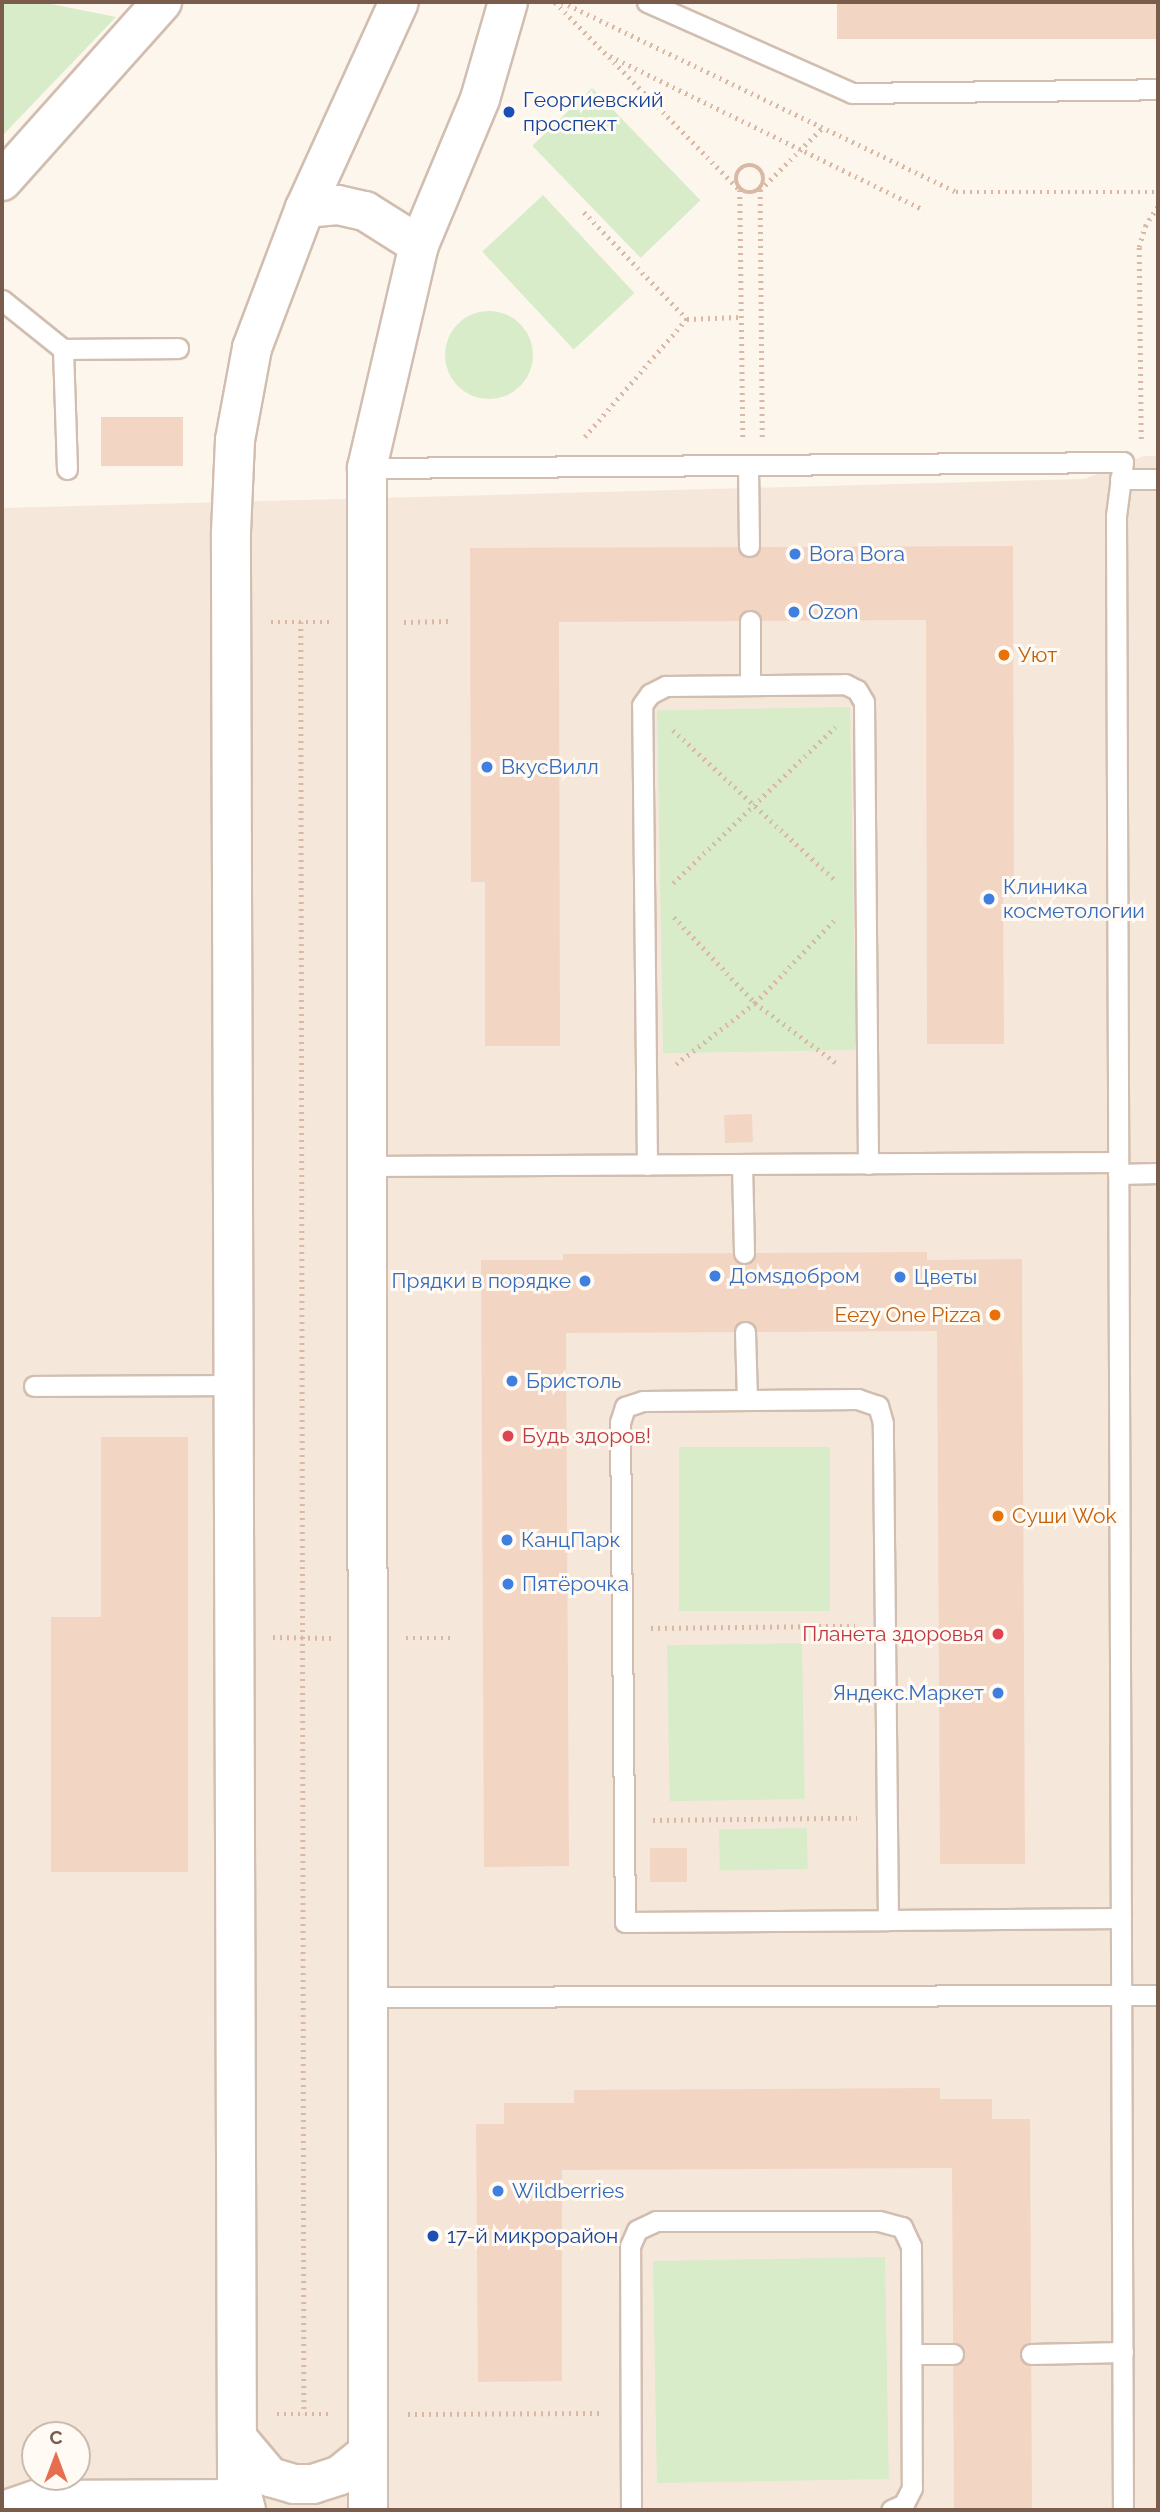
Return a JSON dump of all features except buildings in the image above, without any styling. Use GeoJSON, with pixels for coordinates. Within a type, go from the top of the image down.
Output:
{"type":"FeatureCollection","features":[{"type":"Feature","properties":{"kind":"street"},"geometry":{"type":"LineString","coordinates":[[2,181],[162,2]]}},
{"type":"Feature","properties":{"kind":"street"},"geometry":{"type":"LineString","coordinates":[[6,2510],[35,2500],[244,2505],[237,2476],[231,532],[235,440],[252,348],[305,208],[399,2]]}},
{"type":"Feature","properties":{"kind":"street"},"geometry":{"type":"LineString","coordinates":[[368,2510],[367,468],[419,245],[481,99],[508,2]]}},
{"type":"Feature","properties":{"kind":"street"},"geometry":{"type":"LineString","coordinates":[[305,208],[338,205],[365,211],[419,245]]}},
{"type":"Feature","properties":{"kind":"street"},"geometry":{"type":"LineString","coordinates":[[238,2439],[270,2477],[294,2484],[313,2484],[340,2475],[368,2453]]}},
{"type":"Feature","properties":{"kind":"lane"},"geometry":{"type":"LineString","coordinates":[[647,2],[852,93],[1158,89]]}},
{"type":"Feature","properties":{"kind":"lane"},"geometry":{"type":"LineString","coordinates":[[2,300],[64,349],[178,348]]}},
{"type":"Feature","properties":{"kind":"lane"},"geometry":{"type":"LineString","coordinates":[[64,349],[67,469]]}},
{"type":"Feature","properties":{"kind":"lane"},"geometry":{"type":"LineString","coordinates":[[367,468],[746,459],[1123,462],[1116,516],[1123,2510]]}},
{"type":"Feature","properties":{"kind":"lane"},"geometry":{"type":"LineString","coordinates":[[746,459],[749,546]]}},
{"type":"Feature","properties":{"kind":"lane"},"geometry":{"type":"LineString","coordinates":[[1120,479],[1158,479]]}},
{"type":"Feature","properties":{"kind":"lane"},"geometry":{"type":"LineString","coordinates":[[750,621],[750,685]]}},
{"type":"Feature","properties":{"kind":"lane"},"geometry":{"type":"LineString","coordinates":[[647,1165],[650,900],[642,705],[650,694],[666,686],[845,684],[858,690],[864,702],[860,898],[868,1164]]}},
{"type":"Feature","properties":{"kind":"lane"},"geometry":{"type":"LineString","coordinates":[[742,1164],[744,1253]]}},
{"type":"Feature","properties":{"kind":"lane"},"geometry":{"type":"LineString","coordinates":[[368,1166],[868,1164],[1118,1168],[1158,1173]]}},
{"type":"Feature","properties":{"kind":"lane"},"geometry":{"type":"LineString","coordinates":[[745,1332],[747,1400]]}},
{"type":"Feature","properties":{"kind":"lane"},"geometry":{"type":"LineString","coordinates":[[34,1386],[234,1385]]}},
{"type":"Feature","properties":{"kind":"lane"},"geometry":{"type":"LineString","coordinates":[[888,1920],[883,1423],[878,1406],[858,1399],[643,1401],[625,1407],[620,1422],[625,1922],[888,1920],[1121,1918]]}},
{"type":"Feature","properties":{"kind":"lane"},"geometry":{"type":"LineString","coordinates":[[368,1997],[1158,1995]]}},
{"type":"Feature","properties":{"kind":"lane"},"geometry":{"type":"LineString","coordinates":[[631,2510],[630,2246],[637,2230],[656,2221],[879,2221],[902,2227],[911,2246],[912,2488],[904,2504],[891,2510]]}},
{"type":"Feature","properties":{"kind":"lane"},"geometry":{"type":"LineString","coordinates":[[1031,2354],[1123,2352]]}},
{"type":"Feature","properties":{"kind":"lane"},"geometry":{"type":"LineString","coordinates":[[912,2354],[953,2354]]}},
{"type":"Feature","properties":{"kind":"path"},"geometry":{"type":"LineString","coordinates":[[555,2],[740,190],[750,194],[760,190],[822,128]]}},
{"type":"Feature","properties":{"kind":"path"},"geometry":{"type":"LineString","coordinates":[[562,2],[956,192],[1158,192]]}},
{"type":"Feature","properties":{"kind":"path"},"geometry":{"type":"LineString","coordinates":[[606,54],[924,210]]}},
{"type":"Feature","properties":{"kind":"path"},"geometry":{"type":"LineString","coordinates":[[746,459],[740,317],[740,190],[735,180],[739,169],[749,165],[760,169],[764,179],[760,190],[762,439]]}},
{"type":"Feature","properties":{"kind":"path"},"geometry":{"type":"LineString","coordinates":[[1140,440],[1139,247],[1145,226],[1158,206]]}},
{"type":"Feature","properties":{"kind":"path"},"geometry":{"type":"LineString","coordinates":[[584,212],[687,318],[740,317]]}},
{"type":"Feature","properties":{"kind":"path"},"geometry":{"type":"LineString","coordinates":[[579,444],[687,318]]}},
{"type":"Feature","properties":{"kind":"path"},"geometry":{"type":"LineString","coordinates":[[396,622],[449,621]]}},
{"type":"Feature","properties":{"kind":"path"},"geometry":{"type":"LineString","coordinates":[[264,622],[340,622]]}},
{"type":"Feature","properties":{"kind":"path"},"geometry":{"type":"LineString","coordinates":[[301,622],[304,2414]]}},
{"type":"Feature","properties":{"kind":"path"},"geometry":{"type":"LineString","coordinates":[[858,690],[843,719],[754,806],[650,900],[755,1003],[867,1087]]}},
{"type":"Feature","properties":{"kind":"path"},"geometry":{"type":"LineString","coordinates":[[646,1088],[755,1003],[860,898],[754,806],[666,724],[650,694]]}},
{"type":"Feature","properties":{"kind":"path"},"geometry":{"type":"LineString","coordinates":[[622,1628],[885,1626]]}},
{"type":"Feature","properties":{"kind":"path"},"geometry":{"type":"LineString","coordinates":[[261,1637],[338,1638]]}},
{"type":"Feature","properties":{"kind":"path"},"geometry":{"type":"LineString","coordinates":[[396,1638],[454,1638]]}},
{"type":"Feature","properties":{"kind":"path"},"geometry":{"type":"LineString","coordinates":[[624,1821],[887,1818]]}},
{"type":"Feature","properties":{"kind":"path"},"geometry":{"type":"LineString","coordinates":[[400,2414],[631,2413]]}},
{"type":"Feature","properties":{"kind":"path"},"geometry":{"type":"LineString","coordinates":[[272,2414],[340,2414]]}},
{"type":"Feature","properties":{"kind":"shaded area"},"geometry":{"type":"Polygon","coordinates":[[[1144,456],[1158,456],[1158,2510],[2,2510],[2,508],[1084,479],[1144,456]]]}},
{"type":"Feature","properties":{"kind":"green space"},"geometry":{"type":"Polygon","coordinates":[[[2,2],[41,2],[116,17],[2,136],[2,2]]]}},
{"type":"Feature","properties":{"kind":"green space"},"geometry":{"type":"Polygon","coordinates":[[[592,88],[700,200],[641,258],[532,146],[592,88]]]}},
{"type":"Feature","properties":{"kind":"green space"},"geometry":{"type":"Polygon","coordinates":[[[543,195],[634,293],[574,350],[482,252],[543,195]]]}},
{"type":"Feature","properties":{"kind":"green space"},"geometry":{"type":"Polygon","coordinates":[[[489,311],[506,314],[520,324],[530,338],[533,355],[530,372],[520,386],[506,396],[489,399],[472,396],[458,386],[448,372],[445,355],[448,338],[458,324],[472,314],[489,311]]]}},
{"type":"Feature","properties":{"kind":"green space"},"geometry":{"type":"Polygon","coordinates":[[[850,707],[856,1050],[663,1053],[657,710],[850,707]]]}},
{"type":"Feature","properties":{"kind":"green space"},"geometry":{"type":"Polygon","coordinates":[[[679,1447],[830,1447],[830,1611],[679,1611],[679,1447]]]}},
{"type":"Feature","properties":{"kind":"green space"},"geometry":{"type":"Polygon","coordinates":[[[802,1643],[805,1799],[670,1801],[667,1645],[802,1643]]]}},
{"type":"Feature","properties":{"kind":"green space"},"geometry":{"type":"Polygon","coordinates":[[[807,1828],[808,1869],[720,1871],[719,1830],[807,1828]]]}},
{"type":"Feature","properties":{"kind":"green space"},"geometry":{"type":"Polygon","coordinates":[[[885,2257],[889,2479],[657,2483],[653,2261],[885,2257]]]}},
{"type":"Feature","properties":{"kind":"place","name":"Георгиевский проспект"},"geometry":{"type":"Point","coordinates":[509,112]}},
{"type":"Feature","properties":{"kind":"place","name":"Bora Bora"},"geometry":{"type":"Point","coordinates":[795,554]}},
{"type":"Feature","properties":{"kind":"place","name":"Ozon"},"geometry":{"type":"Point","coordinates":[794,612]}},
{"type":"Feature","properties":{"kind":"place","name":"Уют"},"geometry":{"type":"Point","coordinates":[1004,655]}},
{"type":"Feature","properties":{"kind":"place","name":"ВкусВилл"},"geometry":{"type":"Point","coordinates":[487,767]}},
{"type":"Feature","properties":{"kind":"place","name":"Клиника косметологии"},"geometry":{"type":"Point","coordinates":[989,899]}},
{"type":"Feature","properties":{"kind":"place","name":"Домsдобром"},"geometry":{"type":"Point","coordinates":[715,1276]}},
{"type":"Feature","properties":{"kind":"place","name":"Цветы"},"geometry":{"type":"Point","coordinates":[900,1277]}},
{"type":"Feature","properties":{"kind":"place","name":"Прядки в порядке"},"geometry":{"type":"Point","coordinates":[585,1281]}},
{"type":"Feature","properties":{"kind":"place","name":"Eezy One Pizza"},"geometry":{"type":"Point","coordinates":[995,1315]}},
{"type":"Feature","properties":{"kind":"place","name":"Бристоль"},"geometry":{"type":"Point","coordinates":[512,1381]}},
{"type":"Feature","properties":{"kind":"place","name":"Будь здоров!"},"geometry":{"type":"Point","coordinates":[508,1436]}},
{"type":"Feature","properties":{"kind":"place","name":"Суши Wok"},"geometry":{"type":"Point","coordinates":[998,1516]}},
{"type":"Feature","properties":{"kind":"place","name":"КанцПарк"},"geometry":{"type":"Point","coordinates":[507,1540]}},
{"type":"Feature","properties":{"kind":"place","name":"Пятёрочка"},"geometry":{"type":"Point","coordinates":[508,1584]}},
{"type":"Feature","properties":{"kind":"place","name":"Планета здоровья"},"geometry":{"type":"Point","coordinates":[998,1634]}},
{"type":"Feature","properties":{"kind":"place","name":"Яндекс.Маркет"},"geometry":{"type":"Point","coordinates":[998,1693]}},
{"type":"Feature","properties":{"kind":"place","name":"Wildberries"},"geometry":{"type":"Point","coordinates":[498,2191]}},
{"type":"Feature","properties":{"kind":"place","name":"17-й микрорайон"},"geometry":{"type":"Point","coordinates":[433,2236]}}]}
